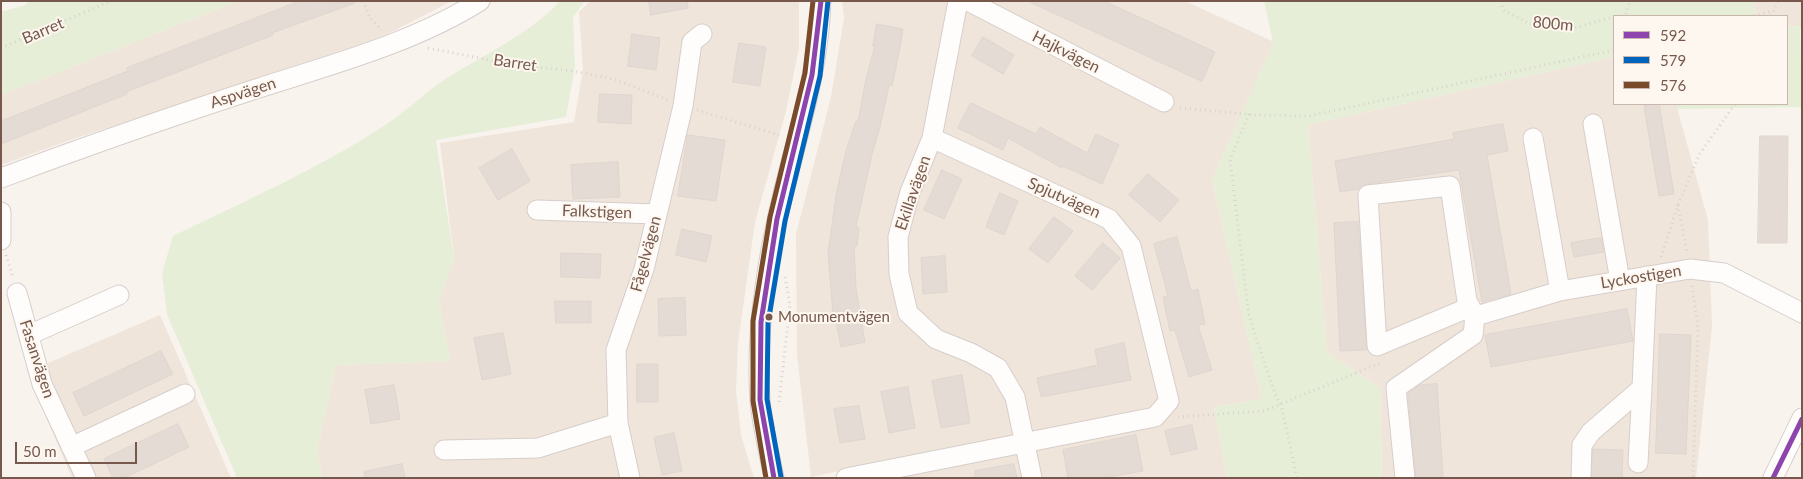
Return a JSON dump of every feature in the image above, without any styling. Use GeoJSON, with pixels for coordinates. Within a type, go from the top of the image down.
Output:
{"type":"FeatureCollection","features":[{"type":"Feature","properties":{"kind":"street","name":"Aspvägen"},"geometry":{"type":"LineString","coordinates":[[1,178],[138,128],[394,42],[456,16],[480,1]]}},
{"type":"Feature","properties":{"kind":"street"},"geometry":{"type":"LineString","coordinates":[[774,478],[760,401],[762,328],[766,276],[812,82],[820,27],[821,1]]}},
{"type":"Feature","properties":{"kind":"street","name":"Ekillavägen"},"geometry":{"type":"LineString","coordinates":[[958,1],[932,138],[910,192],[898,237],[899,274],[908,314],[936,340],[971,353],[998,368],[1014,397],[1032,478]]}},
{"type":"Feature","properties":{"kind":"street","name":"Hajkvägen"},"geometry":{"type":"LineString","coordinates":[[968,1],[1164,102]]}},
{"type":"Feature","properties":{"kind":"street","name":"Fågelvägen"},"geometry":{"type":"LineString","coordinates":[[630,478],[618,423],[616,350],[644,269],[683,106],[692,42],[702,34]]}},
{"type":"Feature","properties":{"kind":"street"},"geometry":{"type":"LineString","coordinates":[[1593,124],[1620,281]]}},
{"type":"Feature","properties":{"kind":"street","name":"Spjutvägen"},"geometry":{"type":"LineString","coordinates":[[932,138],[1109,219],[1132,246],[1169,400],[1155,417]]}},
{"type":"Feature","properties":{"kind":"street"},"geometry":{"type":"LineString","coordinates":[[1534,138],[1560,291]]}},
{"type":"Feature","properties":{"kind":"street","name":"Lyckostigen"},"geometry":{"type":"LineString","coordinates":[[1473,312],[1467,301],[1450,186],[1368,195],[1377,346],[1473,312],[1560,291],[1690,269],[1724,273],[1802,313]]}},
{"type":"Feature","properties":{"kind":"street","name":"Falkstigen"},"geometry":{"type":"LineString","coordinates":[[537,210],[657,214]]}},
{"type":"Feature","properties":{"kind":"street"},"geometry":{"type":"LineString","coordinates":[[1,212],[2,239]]}},
{"type":"Feature","properties":{"kind":"street"},"geometry":{"type":"LineString","coordinates":[[1638,463],[1651,275]]}},
{"type":"Feature","properties":{"kind":"street","name":"Fasanvägen"},"geometry":{"type":"LineString","coordinates":[[17,293],[42,384],[86,478]]}},
{"type":"Feature","properties":{"kind":"street"},"geometry":{"type":"LineString","coordinates":[[28,335],[120,295]]}},
{"type":"Feature","properties":{"kind":"street"},"geometry":{"type":"LineString","coordinates":[[1405,478],[1396,388],[1473,336],[1473,312]]}},
{"type":"Feature","properties":{"kind":"street"},"geometry":{"type":"LineString","coordinates":[[1581,478],[1582,445],[1590,432],[1642,388]]}},
{"type":"Feature","properties":{"kind":"street"},"geometry":{"type":"LineString","coordinates":[[71,447],[185,394]]}},
{"type":"Feature","properties":{"kind":"street"},"geometry":{"type":"LineString","coordinates":[[846,478],[1155,417]]}},
{"type":"Feature","properties":{"kind":"street"},"geometry":{"type":"LineString","coordinates":[[1773,478],[1802,418]]}},
{"type":"Feature","properties":{"kind":"street"},"geometry":{"type":"LineString","coordinates":[[444,450],[538,448],[618,423]]}},
{"type":"Feature","properties":{"kind":"path","name":"Barret"},"geometry":{"type":"LineString","coordinates":[[1,48],[111,1]]}},
{"type":"Feature","properties":{"kind":"path"},"geometry":{"type":"LineString","coordinates":[[363,1],[370,18],[394,42]]}},
{"type":"Feature","properties":{"kind":"path","name":"800m"},"geometry":{"type":"LineString","coordinates":[[1501,1],[1503,10],[1530,24],[1574,28],[1613,17]]}},
{"type":"Feature","properties":{"kind":"path"},"geometry":{"type":"LineString","coordinates":[[1625,15],[1630,1]]}},
{"type":"Feature","properties":{"kind":"path"},"geometry":{"type":"LineString","coordinates":[[1772,15],[1778,1]]}},
{"type":"Feature","properties":{"kind":"path"},"geometry":{"type":"LineString","coordinates":[[1758,15],[1774,11]]}},
{"type":"Feature","properties":{"kind":"path","name":"Barret"},"geometry":{"type":"LineString","coordinates":[[394,42],[516,65],[566,70],[614,79],[683,106],[775,135],[798,139]]}},
{"type":"Feature","properties":{"kind":"path"},"geometry":{"type":"LineString","coordinates":[[1164,102],[1186,109],[1310,116],[1613,50]]}},
{"type":"Feature","properties":{"kind":"path"},"geometry":{"type":"LineString","coordinates":[[1651,275],[1699,155],[1734,105]]}},
{"type":"Feature","properties":{"kind":"path"},"geometry":{"type":"LineString","coordinates":[[1249,114],[1230,160],[1234,206],[1249,316],[1275,394],[1281,405],[1297,478]]}},
{"type":"Feature","properties":{"kind":"path"},"geometry":{"type":"LineString","coordinates":[[1678,205],[1698,327],[1693,478]]}},
{"type":"Feature","properties":{"kind":"path"},"geometry":{"type":"LineString","coordinates":[[2,239],[17,293]]}},
{"type":"Feature","properties":{"kind":"path"},"geometry":{"type":"LineString","coordinates":[[778,411],[790,305],[784,273]]}},
{"type":"Feature","properties":{"kind":"path"},"geometry":{"type":"LineString","coordinates":[[1155,417],[1264,411],[1384,362]]}},
{"type":"Feature","properties":{"kind":"shaded area"},"geometry":{"type":"Polygon","coordinates":[[[238,1],[452,1],[370,43],[79,137],[1,165],[1,95],[238,1]]]}},
{"type":"Feature","properties":{"kind":"shaded area"},"geometry":{"type":"Polygon","coordinates":[[[590,1],[799,1],[799,48],[786,111],[755,222],[738,343],[736,390],[741,435],[754,478],[322,478],[317,450],[336,365],[450,361],[439,301],[454,258],[440,143],[574,122],[583,69],[579,12],[590,1]]]}},
{"type":"Feature","properties":{"kind":"shaded area"},"geometry":{"type":"Polygon","coordinates":[[[842,1],[1185,1],[1274,42],[1212,180],[1262,399],[1214,407],[1227,478],[850,478],[849,469],[811,477],[797,355],[796,234],[831,97],[844,18],[842,1]]]}},
{"type":"Feature","properties":{"kind":"shaded area"},"geometry":{"type":"Polygon","coordinates":[[[1754,1],[1802,1],[1802,37],[1800,26],[1788,27],[1788,15],[1755,15],[1754,1]]]}},
{"type":"Feature","properties":{"kind":"shaded area"},"geometry":{"type":"Polygon","coordinates":[[[1613,57],[1613,105],[1676,105],[1708,220],[1712,326],[1696,478],[1382,478],[1380,388],[1327,352],[1308,125],[1613,57]]]}},
{"type":"Feature","properties":{"kind":"shaded area"},"geometry":{"type":"Polygon","coordinates":[[[160,315],[231,478],[72,478],[27,372],[160,315]]]}},
{"type":"Feature","properties":{"kind":"green space"},"geometry":{"type":"Polygon","coordinates":[[[31,1],[238,1],[1,95],[1,12],[25,5],[31,1]]]}},
{"type":"Feature","properties":{"kind":"green space"},"geometry":{"type":"Polygon","coordinates":[[[560,1],[585,1],[573,17],[575,66],[566,117],[436,140],[454,259],[439,301],[450,361],[336,365],[317,450],[322,478],[237,478],[167,314],[162,273],[173,236],[282,183],[362,140],[395,119],[439,83],[522,33],[560,1]]]}},
{"type":"Feature","properties":{"kind":"green space"},"geometry":{"type":"Polygon","coordinates":[[[1264,1],[1754,1],[1755,15],[1613,15],[1613,57],[1308,125],[1327,352],[1380,388],[1382,478],[1227,478],[1214,407],[1262,399],[1212,180],[1273,43],[1264,1]]]}},
{"type":"Feature","properties":{"kind":"green space"},"geometry":{"type":"Polygon","coordinates":[[[1800,26],[1802,107],[1677,109],[1676,105],[1788,105],[1788,27],[1800,26]]]}},
{"type":"Feature","properties":{"kind":"building"},"geometry":{"type":"Polygon","coordinates":[[[300,1],[355,3],[272,33],[273,35],[126,92],[127,94],[1,144],[1,121],[128,71],[127,68],[300,1]]]}},
{"type":"Feature","properties":{"kind":"building"},"geometry":{"type":"Polygon","coordinates":[[[649,1],[687,1],[688,8],[651,15],[649,1]]]}},
{"type":"Feature","properties":{"kind":"building"},"geometry":{"type":"Polygon","coordinates":[[[1028,1],[1104,1],[1215,52],[1202,81],[1028,1]]]}},
{"type":"Feature","properties":{"kind":"building"},"geometry":{"type":"Polygon","coordinates":[[[877,24],[903,29],[892,86],[889,85],[856,227],[859,228],[857,246],[854,246],[856,289],[865,342],[841,347],[835,315],[833,315],[828,253],[837,190],[846,151],[856,121],[858,122],[866,79],[875,46],[873,46],[877,24]]]}},
{"type":"Feature","properties":{"kind":"building"},"geometry":{"type":"Polygon","coordinates":[[[632,34],[660,38],[656,70],[628,66],[632,34]]]}},
{"type":"Feature","properties":{"kind":"building"},"geometry":{"type":"Polygon","coordinates":[[[983,37],[1014,55],[1003,74],[972,56],[983,37]]]}},
{"type":"Feature","properties":{"kind":"building"},"geometry":{"type":"Polygon","coordinates":[[[739,43],[766,47],[760,86],[733,82],[739,43]]]}},
{"type":"Feature","properties":{"kind":"building"},"geometry":{"type":"Polygon","coordinates":[[[600,94],[632,95],[631,124],[598,122],[600,94]]]}},
{"type":"Feature","properties":{"kind":"building"},"geometry":{"type":"Polygon","coordinates":[[[971,103],[1036,134],[1040,127],[1087,153],[1096,134],[1119,145],[1102,184],[1063,166],[1062,168],[1008,138],[1003,150],[958,128],[971,103]]]}},
{"type":"Feature","properties":{"kind":"building"},"geometry":{"type":"Polygon","coordinates":[[[1659,105],[1674,194],[1659,196],[1644,106],[1659,105]]]}},
{"type":"Feature","properties":{"kind":"building"},"geometry":{"type":"Polygon","coordinates":[[[1503,124],[1508,151],[1487,155],[1511,294],[1482,302],[1459,170],[1367,184],[1359,189],[1340,192],[1335,161],[1454,139],[1453,133],[1503,124]]]}},
{"type":"Feature","properties":{"kind":"building"},"geometry":{"type":"Polygon","coordinates":[[[688,135],[725,140],[716,201],[678,196],[688,135]]]}},
{"type":"Feature","properties":{"kind":"building"},"geometry":{"type":"Polygon","coordinates":[[[1760,136],[1788,136],[1787,243],[1758,243],[1760,136]]]}},
{"type":"Feature","properties":{"kind":"building"},"geometry":{"type":"Polygon","coordinates":[[[512,149],[530,181],[498,200],[479,168],[512,149]]]}},
{"type":"Feature","properties":{"kind":"building"},"geometry":{"type":"Polygon","coordinates":[[[618,162],[620,197],[573,199],[571,165],[618,162]]]}},
{"type":"Feature","properties":{"kind":"building"},"geometry":{"type":"Polygon","coordinates":[[[942,170],[962,179],[944,219],[924,210],[942,170]]]}},
{"type":"Feature","properties":{"kind":"building"},"geometry":{"type":"Polygon","coordinates":[[[1148,174],[1179,200],[1160,222],[1129,195],[1148,174]]]}},
{"type":"Feature","properties":{"kind":"building"},"geometry":{"type":"Polygon","coordinates":[[[1000,193],[1018,201],[1004,235],[986,227],[1000,193]]]}},
{"type":"Feature","properties":{"kind":"building"},"geometry":{"type":"Polygon","coordinates":[[[1054,217],[1073,231],[1048,263],[1029,249],[1054,217]]]}},
{"type":"Feature","properties":{"kind":"building"},"geometry":{"type":"Polygon","coordinates":[[[1358,222],[1367,350],[1340,351],[1334,223],[1358,222]]]}},
{"type":"Feature","properties":{"kind":"building"},"geometry":{"type":"Polygon","coordinates":[[[682,229],[712,236],[706,262],[676,255],[682,229]]]}},
{"type":"Feature","properties":{"kind":"building"},"geometry":{"type":"Polygon","coordinates":[[[1177,237],[1191,291],[1198,289],[1205,324],[1198,325],[1212,370],[1189,377],[1175,330],[1170,331],[1163,297],[1168,296],[1154,244],[1177,237]]]}},
{"type":"Feature","properties":{"kind":"building"},"geometry":{"type":"Polygon","coordinates":[[[1601,238],[1604,252],[1574,257],[1571,243],[1601,238]]]}},
{"type":"Feature","properties":{"kind":"building"},"geometry":{"type":"Polygon","coordinates":[[[1103,243],[1120,258],[1092,290],[1075,276],[1103,243]]]}},
{"type":"Feature","properties":{"kind":"building"},"geometry":{"type":"Polygon","coordinates":[[[561,253],[601,254],[600,278],[561,277],[561,253]]]}},
{"type":"Feature","properties":{"kind":"building"},"geometry":{"type":"Polygon","coordinates":[[[945,256],[947,292],[923,294],[921,258],[945,256]]]}},
{"type":"Feature","properties":{"kind":"building"},"geometry":{"type":"Polygon","coordinates":[[[685,298],[686,335],[659,336],[658,299],[685,298]]]}},
{"type":"Feature","properties":{"kind":"building"},"geometry":{"type":"Polygon","coordinates":[[[555,301],[591,301],[591,323],[556,323],[555,301]]]}},
{"type":"Feature","properties":{"kind":"building"},"geometry":{"type":"Polygon","coordinates":[[[1627,309],[1633,341],[1491,367],[1485,335],[1627,309]]]}},
{"type":"Feature","properties":{"kind":"building"},"geometry":{"type":"Polygon","coordinates":[[[503,333],[511,374],[482,380],[474,338],[503,333]]]}},
{"type":"Feature","properties":{"kind":"building"},"geometry":{"type":"Polygon","coordinates":[[[1660,334],[1691,335],[1686,454],[1656,453],[1660,334]]]}},
{"type":"Feature","properties":{"kind":"building"},"geometry":{"type":"Polygon","coordinates":[[[1124,343],[1131,380],[1041,397],[1037,378],[1098,365],[1095,350],[1124,343]]]}},
{"type":"Feature","properties":{"kind":"building"},"geometry":{"type":"Polygon","coordinates":[[[161,351],[173,374],[84,416],[73,393],[161,351]]]}},
{"type":"Feature","properties":{"kind":"building"},"geometry":{"type":"Polygon","coordinates":[[[637,364],[658,364],[658,402],[637,402],[637,364]]]}},
{"type":"Feature","properties":{"kind":"building"},"geometry":{"type":"Polygon","coordinates":[[[962,375],[970,423],[941,428],[932,381],[962,375]]]}},
{"type":"Feature","properties":{"kind":"building"},"geometry":{"type":"Polygon","coordinates":[[[1437,384],[1443,478],[1416,478],[1408,394],[1420,385],[1437,384]]]}},
{"type":"Feature","properties":{"kind":"building"},"geometry":{"type":"Polygon","coordinates":[[[394,385],[400,419],[371,424],[365,390],[394,385]]]}},
{"type":"Feature","properties":{"kind":"building"},"geometry":{"type":"Polygon","coordinates":[[[908,387],[915,428],[889,433],[881,392],[908,387]]]}},
{"type":"Feature","properties":{"kind":"building"},"geometry":{"type":"Polygon","coordinates":[[[859,406],[865,439],[840,443],[834,409],[859,406]]]}},
{"type":"Feature","properties":{"kind":"building"},"geometry":{"type":"Polygon","coordinates":[[[178,424],[189,447],[124,478],[113,478],[104,459],[178,424]]]}},
{"type":"Feature","properties":{"kind":"building"},"geometry":{"type":"Polygon","coordinates":[[[1192,425],[1197,449],[1171,455],[1165,431],[1192,425]]]}},
{"type":"Feature","properties":{"kind":"building"},"geometry":{"type":"Polygon","coordinates":[[[674,433],[682,471],[662,475],[654,438],[674,433]]]}},
{"type":"Feature","properties":{"kind":"building"},"geometry":{"type":"Polygon","coordinates":[[[1136,435],[1143,471],[1103,478],[1068,478],[1063,450],[1136,435]]]}},
{"type":"Feature","properties":{"kind":"building"},"geometry":{"type":"Polygon","coordinates":[[[1593,449],[1623,450],[1622,478],[1592,478],[1593,449]]]}},
{"type":"Feature","properties":{"kind":"building"},"geometry":{"type":"Polygon","coordinates":[[[402,464],[405,478],[365,478],[364,472],[402,464]]]}},
{"type":"Feature","properties":{"kind":"building"},"geometry":{"type":"Polygon","coordinates":[[[1014,464],[1017,478],[975,478],[975,471],[1014,464]]]}},
{"type":"Feature","properties":{"kind":"transit line","name":"576"},"geometry":{"type":"LineString","coordinates":[[766,478],[753,401],[753,321],[770,217],[805,73],[813,1]]}},
{"type":"Feature","properties":{"kind":"transit line","name":"592"},"geometry":{"type":"LineString","coordinates":[[774,478],[760,400],[761,322],[777,219],[812,75],[821,1]]}},
{"type":"Feature","properties":{"kind":"transit line","name":"579"},"geometry":{"type":"LineString","coordinates":[[781,477],[767,399],[768,323],[785,221],[820,76],[828,1]]}},
{"type":"Feature","properties":{"kind":"transit line","name":"592"},"geometry":{"type":"LineString","coordinates":[[1773,478],[1802,419]]}},
{"type":"Feature","properties":{"kind":"place","name":"Monumentvägen"},"geometry":{"type":"Point","coordinates":[769,317]}}]}
